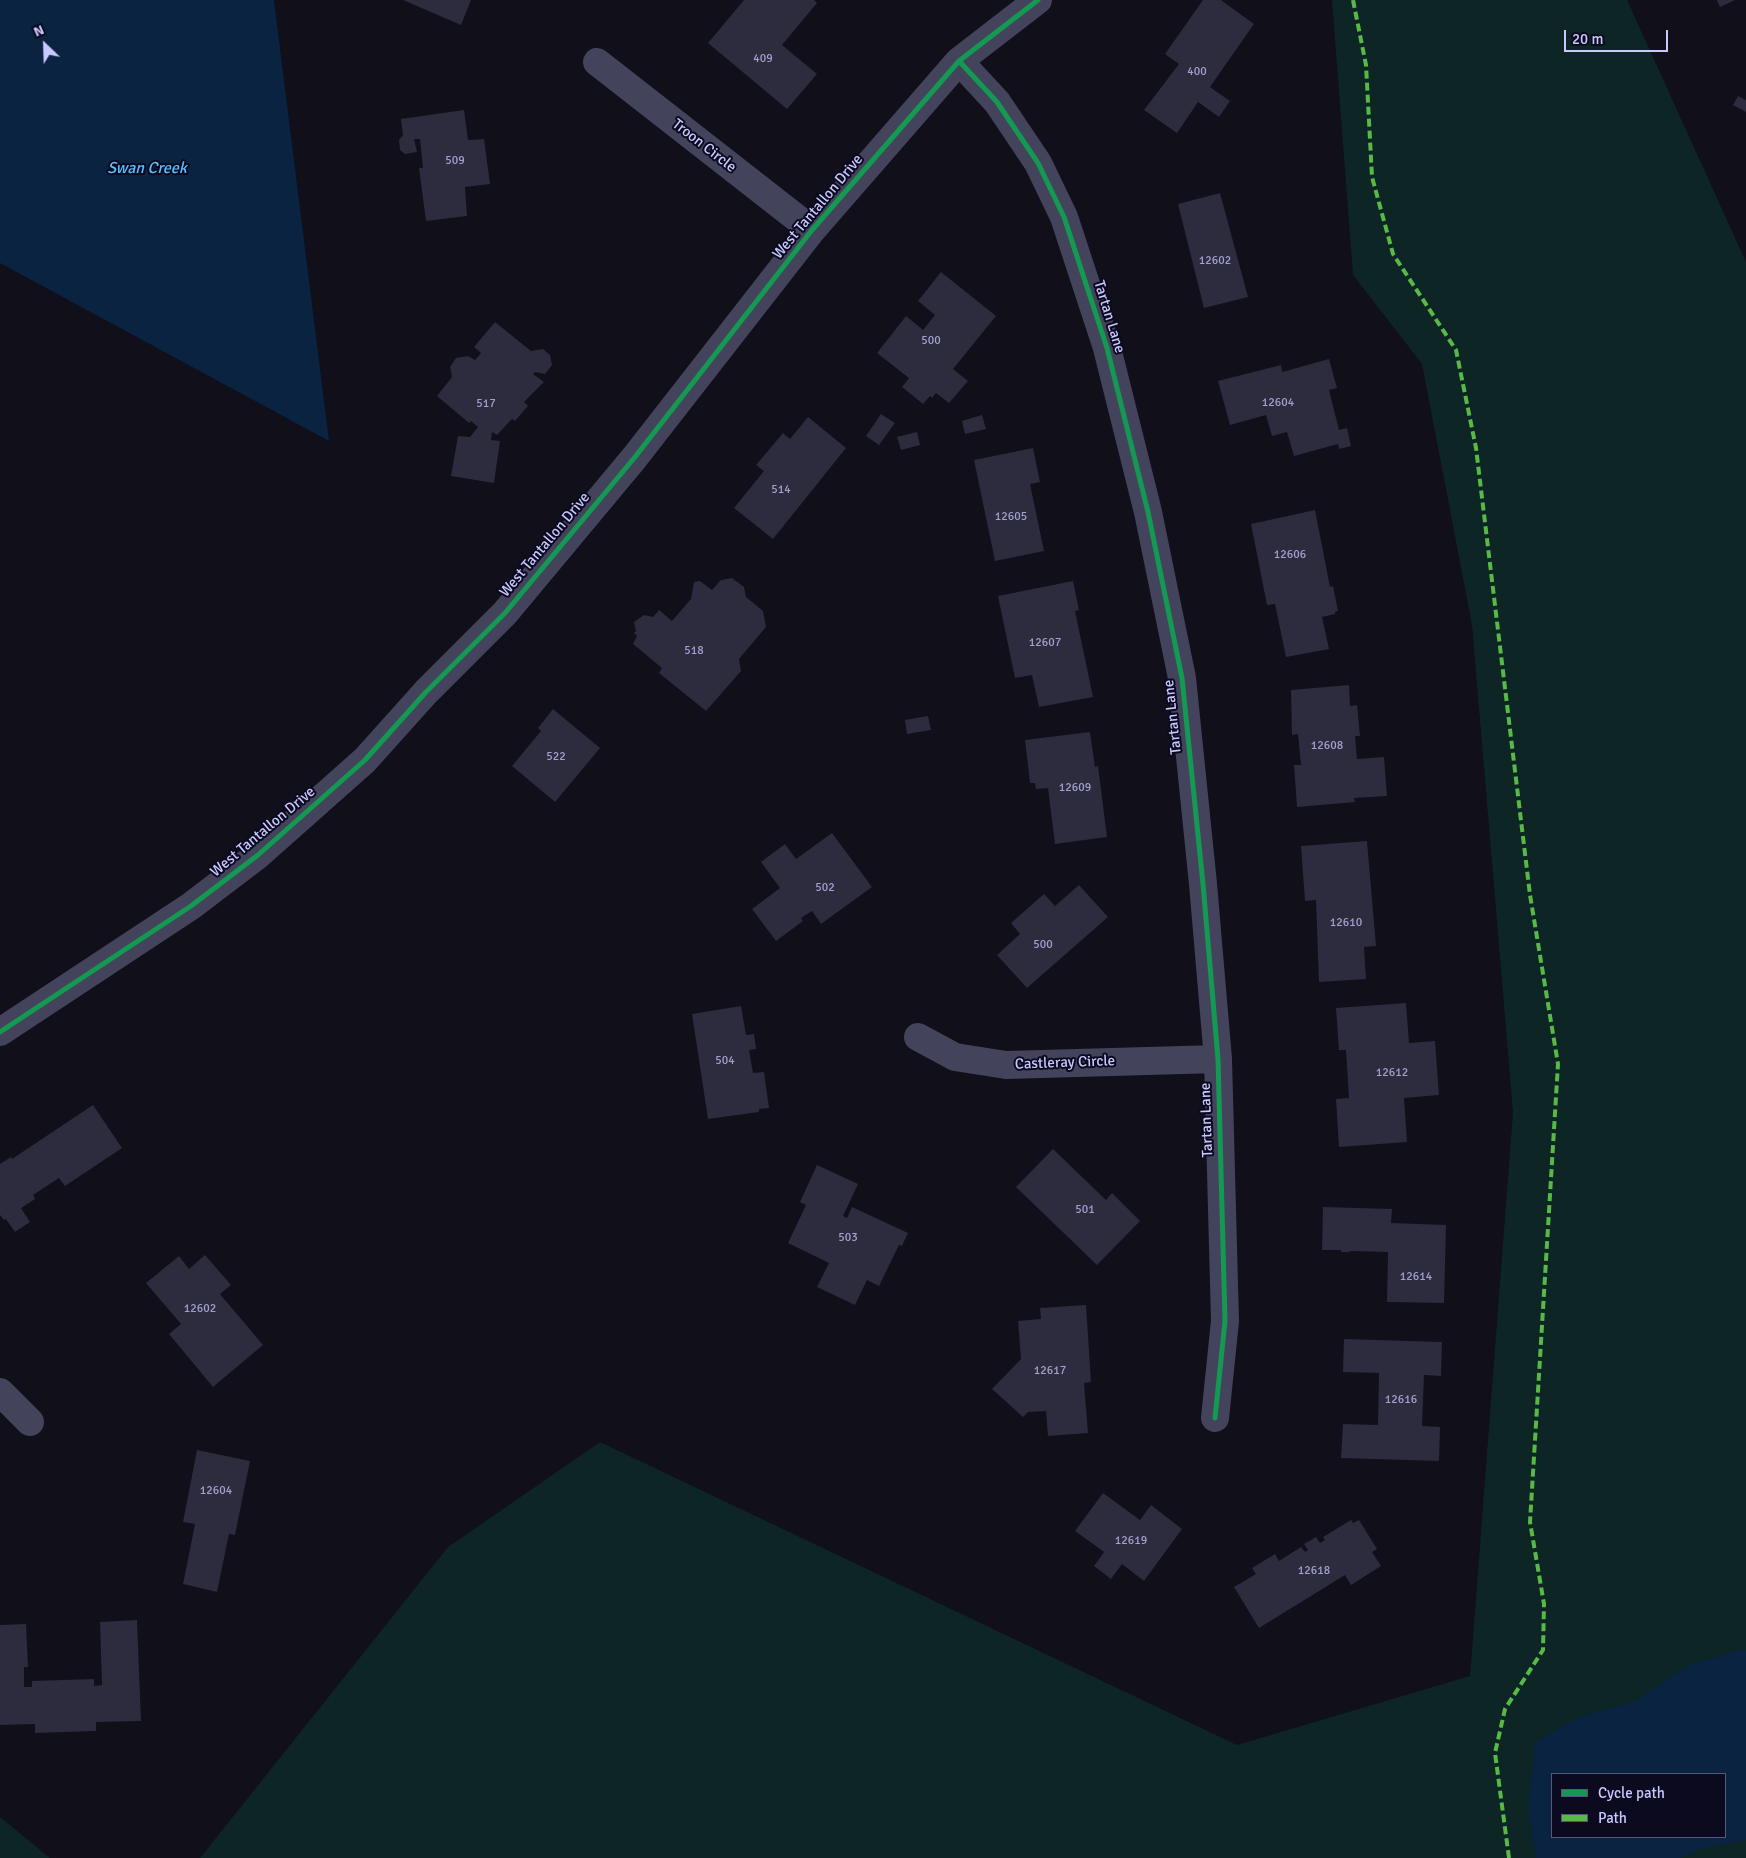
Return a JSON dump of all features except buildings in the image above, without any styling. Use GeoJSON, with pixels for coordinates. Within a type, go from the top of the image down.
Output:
{"type":"FeatureCollection","features":[{"type":"Feature","properties":{"kind":"street","name":"West Tantallon Drive"},"geometry":{"type":"LineString","coordinates":[[0,1032],[191,906],[258,855],[365,760],[426,692],[505,613],[635,457],[812,230],[959,61],[1038,0]]}},
{"type":"Feature","properties":{"kind":"street","name":"Tartan Lane"},"geometry":{"type":"LineString","coordinates":[[959,61],[997,102],[1038,164],[1064,217],[1109,358],[1148,512],[1182,678],[1218,1058],[1226,1321],[1215,1418]]}},
{"type":"Feature","properties":{"kind":"street","name":"Troon Circle"},"geometry":{"type":"LineString","coordinates":[[597,62],[812,230]]}},
{"type":"Feature","properties":{"kind":"street","name":"Castleray Circle"},"geometry":{"type":"LineString","coordinates":[[918,1037],[955,1057],[1006,1065],[1218,1058]]}},
{"type":"Feature","properties":{"kind":"street"},"geometry":{"type":"LineString","coordinates":[[0,1392],[30,1422]]}},
{"type":"Feature","properties":{"kind":"green space"},"geometry":{"type":"Polygon","coordinates":[[[1332,0],[1627,0],[1746,262],[1746,1858],[200,1858],[448,1547],[600,1442],[1237,1745],[1470,1676],[1513,1112],[1472,625],[1422,364],[1353,275],[1332,0]]]}},
{"type":"Feature","properties":{"kind":"green space"},"geometry":{"type":"Polygon","coordinates":[[[0,1817],[50,1858],[0,1858],[0,1817]]]}},
{"type":"Feature","properties":{"kind":"water","name":"Swan Creek"},"geometry":{"type":"Polygon","coordinates":[[[0,0],[274,0],[329,441],[0,263],[0,0]]]}},
{"type":"Feature","properties":{"kind":"water"},"geometry":{"type":"Polygon","coordinates":[[[1743,1649],[1746,1650],[1746,1840],[1699,1849],[1681,1858],[1536,1858],[1528,1811],[1535,1742],[1579,1717],[1633,1702],[1689,1665],[1743,1649]]]}},
{"type":"Feature","properties":{"kind":"marked path"},"geometry":{"type":"LineString","coordinates":[[1353,0],[1366,65],[1372,177],[1393,254],[1456,350],[1476,448],[1530,895],[1558,1064],[1530,1522],[1544,1604],[1543,1650],[1505,1709],[1495,1753],[1509,1858]]}},
{"type":"Feature","properties":{"kind":"cycle path"},"geometry":{"type":"LineString","coordinates":[[0,1032],[191,906],[258,855],[365,760],[426,692],[505,613],[635,457],[812,230],[959,61],[1038,0]]}},
{"type":"Feature","properties":{"kind":"cycle path"},"geometry":{"type":"LineString","coordinates":[[959,61],[997,102],[1038,163],[1064,217],[1107,348],[1148,512],[1182,678],[1203,884],[1218,1059],[1225,1321],[1215,1418]]}}]}
